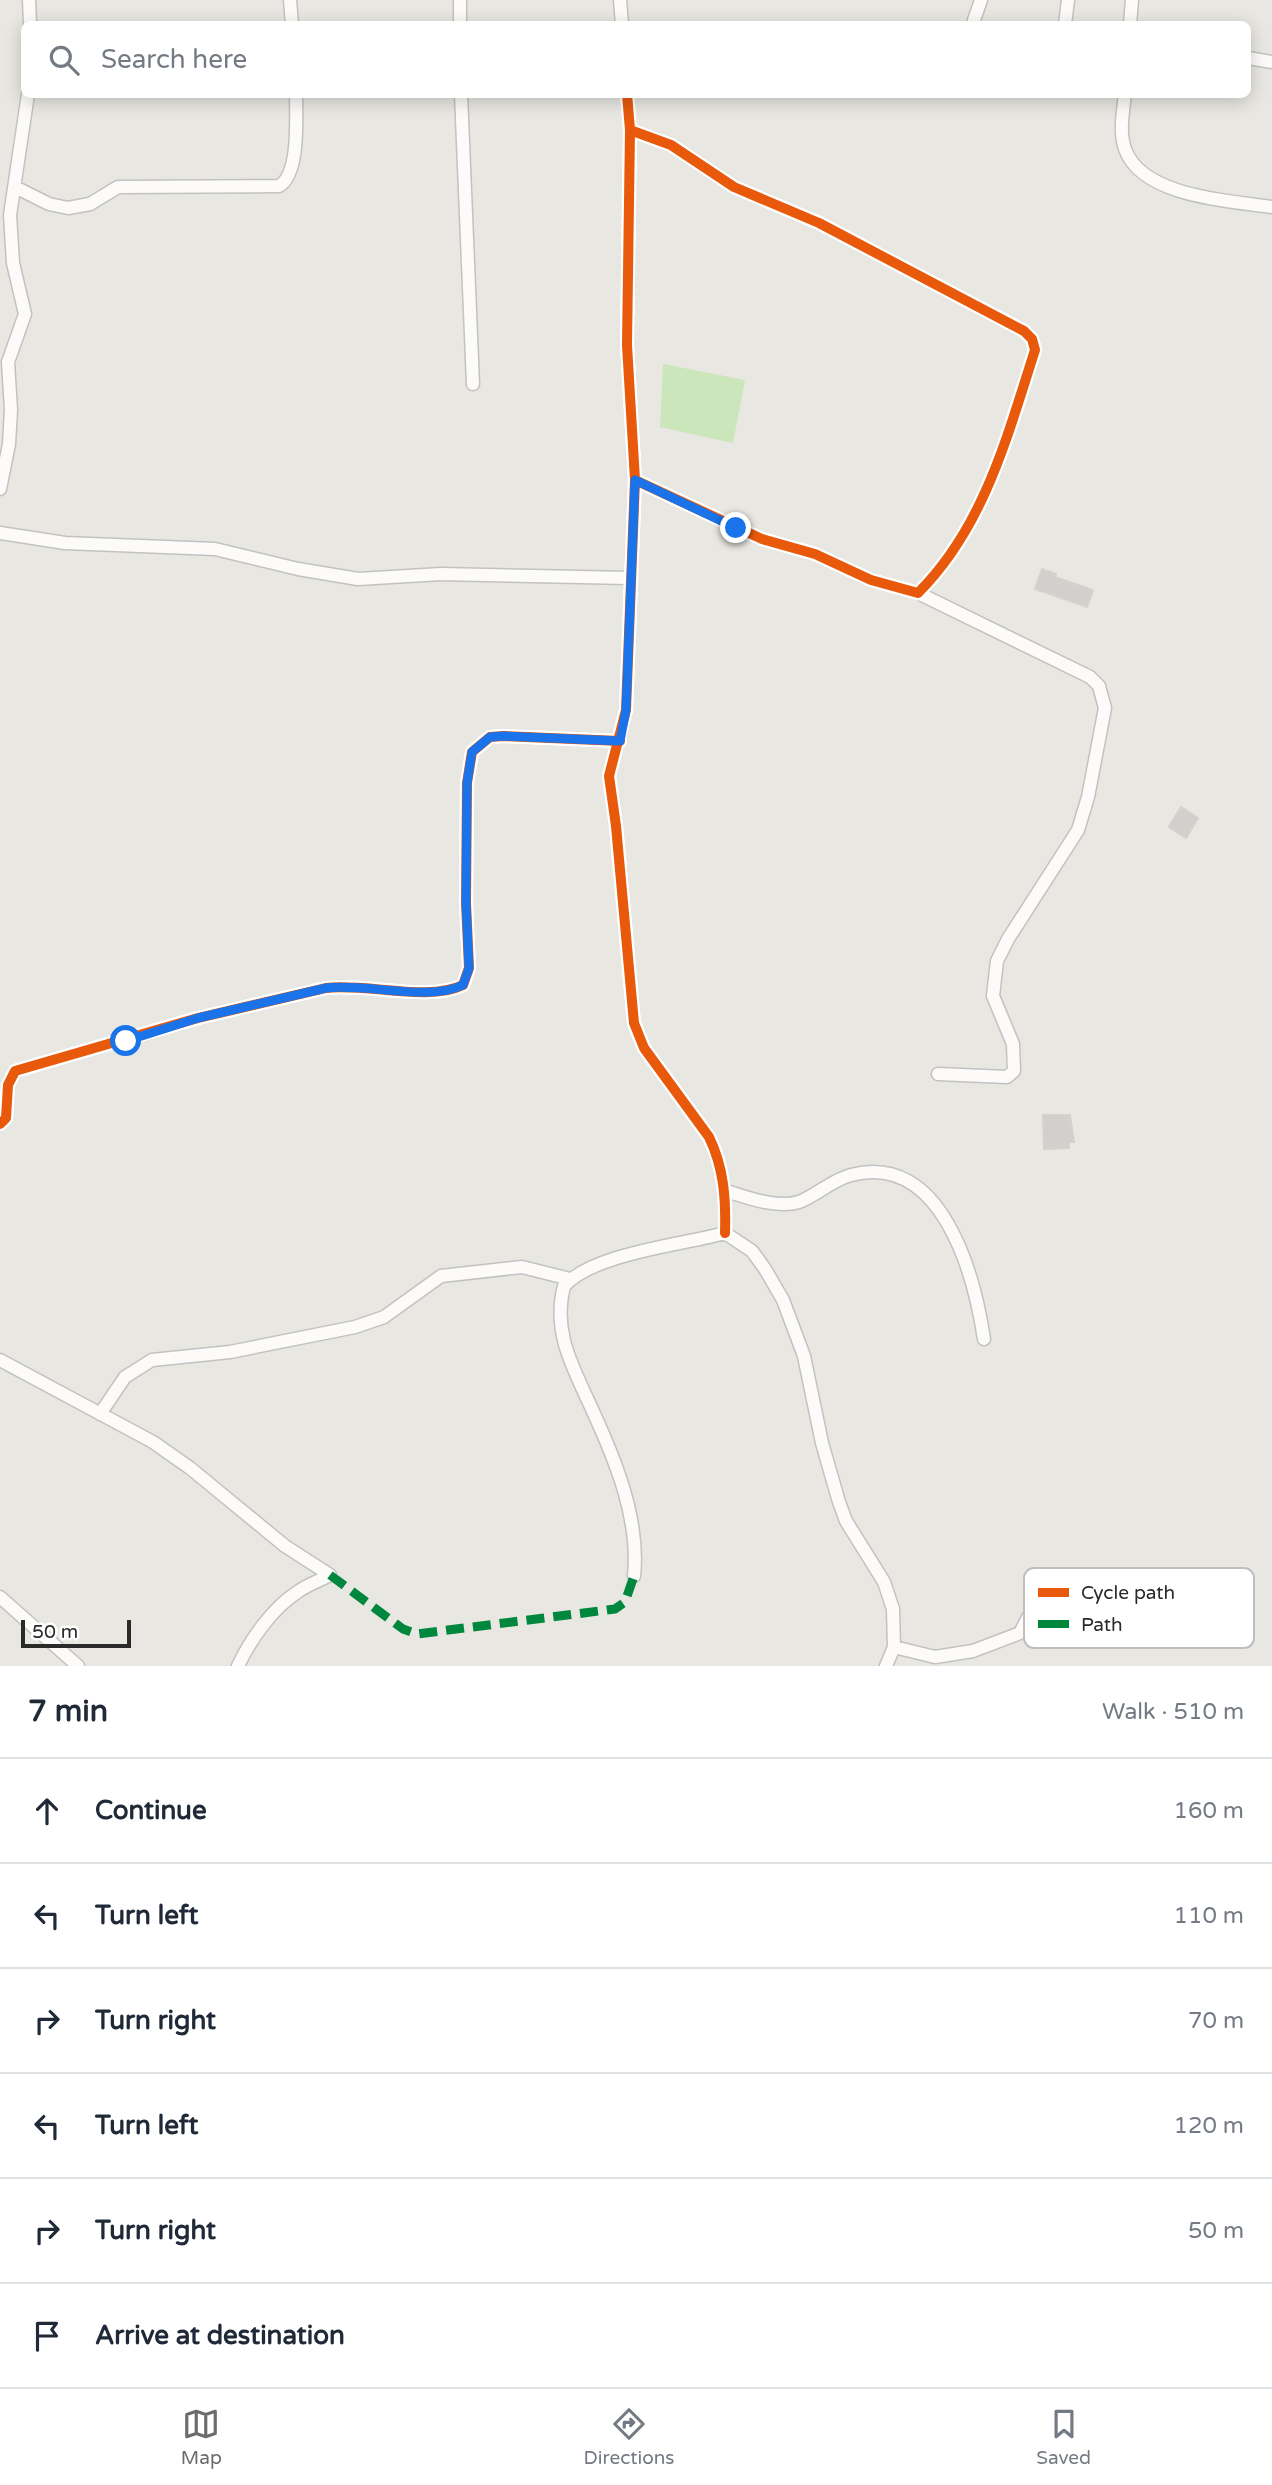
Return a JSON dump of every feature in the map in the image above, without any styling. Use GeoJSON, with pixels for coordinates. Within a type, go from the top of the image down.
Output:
{"type":"FeatureCollection","features":[{"type":"Feature","properties":{"kind":"street"},"geometry":{"type":"LineString","coordinates":[[29,0],[30,21]]}},
{"type":"Feature","properties":{"kind":"street"},"geometry":{"type":"LineString","coordinates":[[290,0],[292,21]]}},
{"type":"Feature","properties":{"kind":"street"},"geometry":{"type":"LineString","coordinates":[[460,0],[460,21]]}},
{"type":"Feature","properties":{"kind":"street"},"geometry":{"type":"LineString","coordinates":[[621,0],[622,21]]}},
{"type":"Feature","properties":{"kind":"street"},"geometry":{"type":"LineString","coordinates":[[974,20],[981,0]]}},
{"type":"Feature","properties":{"kind":"street"},"geometry":{"type":"LineString","coordinates":[[1065,21],[1068,0]]}},
{"type":"Feature","properties":{"kind":"street"},"geometry":{"type":"LineString","coordinates":[[1130,21],[1132,0]]}},
{"type":"Feature","properties":{"kind":"street"},"geometry":{"type":"LineString","coordinates":[[1251,58],[1272,62]]}},
{"type":"Feature","properties":{"kind":"street"},"geometry":{"type":"LineString","coordinates":[[0,489],[11,421],[4,361],[25,314],[13,263],[10,215],[27,98]]}},
{"type":"Feature","properties":{"kind":"street"},"geometry":{"type":"LineString","coordinates":[[15,187],[49,204],[68,208],[90,204],[118,187],[279,186],[286,182],[292,169],[296,98]]}},
{"type":"Feature","properties":{"kind":"street"},"geometry":{"type":"LineString","coordinates":[[461,98],[473,384]]}},
{"type":"Feature","properties":{"kind":"street"},"geometry":{"type":"LineString","coordinates":[[627,98],[630,130],[627,345],[635,480],[629,578],[626,710],[620,741],[609,769],[609,783],[618,839],[634,1023],[644,1048],[709,1137],[726,1191],[725,1233]]}},
{"type":"Feature","properties":{"kind":"street"},"geometry":{"type":"LineString","coordinates":[[1125,98],[1121,134],[1126,152],[1139,169],[1168,188],[1272,207]]}},
{"type":"Feature","properties":{"kind":"street"},"geometry":{"type":"LineString","coordinates":[[630,130],[671,145],[734,187],[819,223],[1024,331],[1032,339],[1035,350],[1001,456],[984,497],[966,534],[944,565],[918,593]]}},
{"type":"Feature","properties":{"kind":"street"},"geometry":{"type":"LineString","coordinates":[[635,480],[762,539],[815,554],[871,580],[918,593],[1090,677],[1104,696],[1105,708],[1088,797],[1078,830],[1008,939],[997,961],[993,996],[1013,1044],[1014,1071],[1007,1077],[938,1074]]}},
{"type":"Feature","properties":{"kind":"street"},"geometry":{"type":"LineString","coordinates":[[0,533],[65,542],[215,549],[299,569],[358,579],[441,574],[629,578]]}},
{"type":"Feature","properties":{"kind":"street"},"geometry":{"type":"LineString","coordinates":[[0,1124],[6,1118],[8,1086],[15,1071],[47,1060],[126,1041],[198,1018],[326,988],[347,985],[440,992],[463,985],[469,968],[466,903],[467,783],[472,752],[490,737],[503,736],[620,741]]}},
{"type":"Feature","properties":{"kind":"street"},"geometry":{"type":"LineString","coordinates":[[726,1191],[787,1204],[797,1202],[850,1175],[879,1171],[909,1181],[931,1201],[958,1241],[976,1292],[984,1339]]}},
{"type":"Feature","properties":{"kind":"street"},"geometry":{"type":"LineString","coordinates":[[634,1576],[637,1548],[618,1473],[564,1349],[561,1306],[564,1286],[570,1279],[641,1250],[725,1233],[752,1251],[783,1300],[804,1356],[822,1443],[839,1502],[846,1521],[884,1582],[893,1609],[894,1647],[886,1666]]}},
{"type":"Feature","properties":{"kind":"street"},"geometry":{"type":"LineString","coordinates":[[100,1414],[125,1377],[152,1360],[230,1352],[355,1327],[384,1317],[441,1276],[522,1267],[570,1279]]}},
{"type":"Feature","properties":{"kind":"street"},"geometry":{"type":"LineString","coordinates":[[0,1360],[153,1442],[190,1468],[285,1546],[330,1575],[297,1592],[279,1606],[246,1650],[238,1666]]}},
{"type":"Feature","properties":{"kind":"street"},"geometry":{"type":"LineString","coordinates":[[0,1597],[78,1666]]}},
{"type":"Feature","properties":{"kind":"street"},"geometry":{"type":"LineString","coordinates":[[894,1647],[935,1657],[973,1651],[1020,1633],[1024,1625]]}},
{"type":"Feature","properties":{"kind":"green space"},"geometry":{"type":"Polygon","coordinates":[[[663,364],[745,380],[733,443],[660,427],[663,364]]]}},
{"type":"Feature","properties":{"kind":"building"},"geometry":{"type":"Polygon","coordinates":[[[1042,569],[1056,574],[1055,577],[1093,590],[1087,607],[1035,589],[1042,569]]]}},
{"type":"Feature","properties":{"kind":"building"},"geometry":{"type":"Polygon","coordinates":[[[1181,807],[1198,818],[1186,838],[1169,827],[1181,807]]]}},
{"type":"Feature","properties":{"kind":"building"},"geometry":{"type":"Polygon","coordinates":[[[1043,1115],[1070,1115],[1074,1142],[1069,1142],[1069,1148],[1044,1149],[1043,1115]]]}},
{"type":"Feature","properties":{"kind":"marked path"},"geometry":{"type":"LineString","coordinates":[[330,1575],[403,1629],[417,1634],[615,1609],[625,1602],[634,1576]]}},
{"type":"Feature","properties":{"kind":"cycle path"},"geometry":{"type":"LineString","coordinates":[[627,98],[630,130],[627,345],[635,480],[626,710],[609,776],[634,1023],[644,1048],[709,1137],[723,1184],[725,1233]]}},
{"type":"Feature","properties":{"kind":"cycle path"},"geometry":{"type":"LineString","coordinates":[[630,130],[671,145],[734,187],[819,223],[1024,331],[1032,339],[1035,350],[1003,448],[977,510],[941,567],[918,593],[871,580],[815,554],[762,539],[635,480]]}},
{"type":"Feature","properties":{"kind":"cycle path"},"geometry":{"type":"LineString","coordinates":[[0,1124],[6,1118],[8,1085],[15,1071],[198,1018],[326,988],[433,992],[463,985],[469,968],[466,903],[467,783],[472,752],[490,737],[620,741]]}},
{"type":"Feature","properties":{"kind":"route"},"geometry":{"type":"LineString","coordinates":[[126,1041],[198,1018],[326,988],[347,985],[440,992],[463,985],[468,979],[469,968],[466,903],[467,783],[472,752],[490,737],[503,736],[620,741],[626,710],[629,578],[635,480],[736,528]]}}]}
